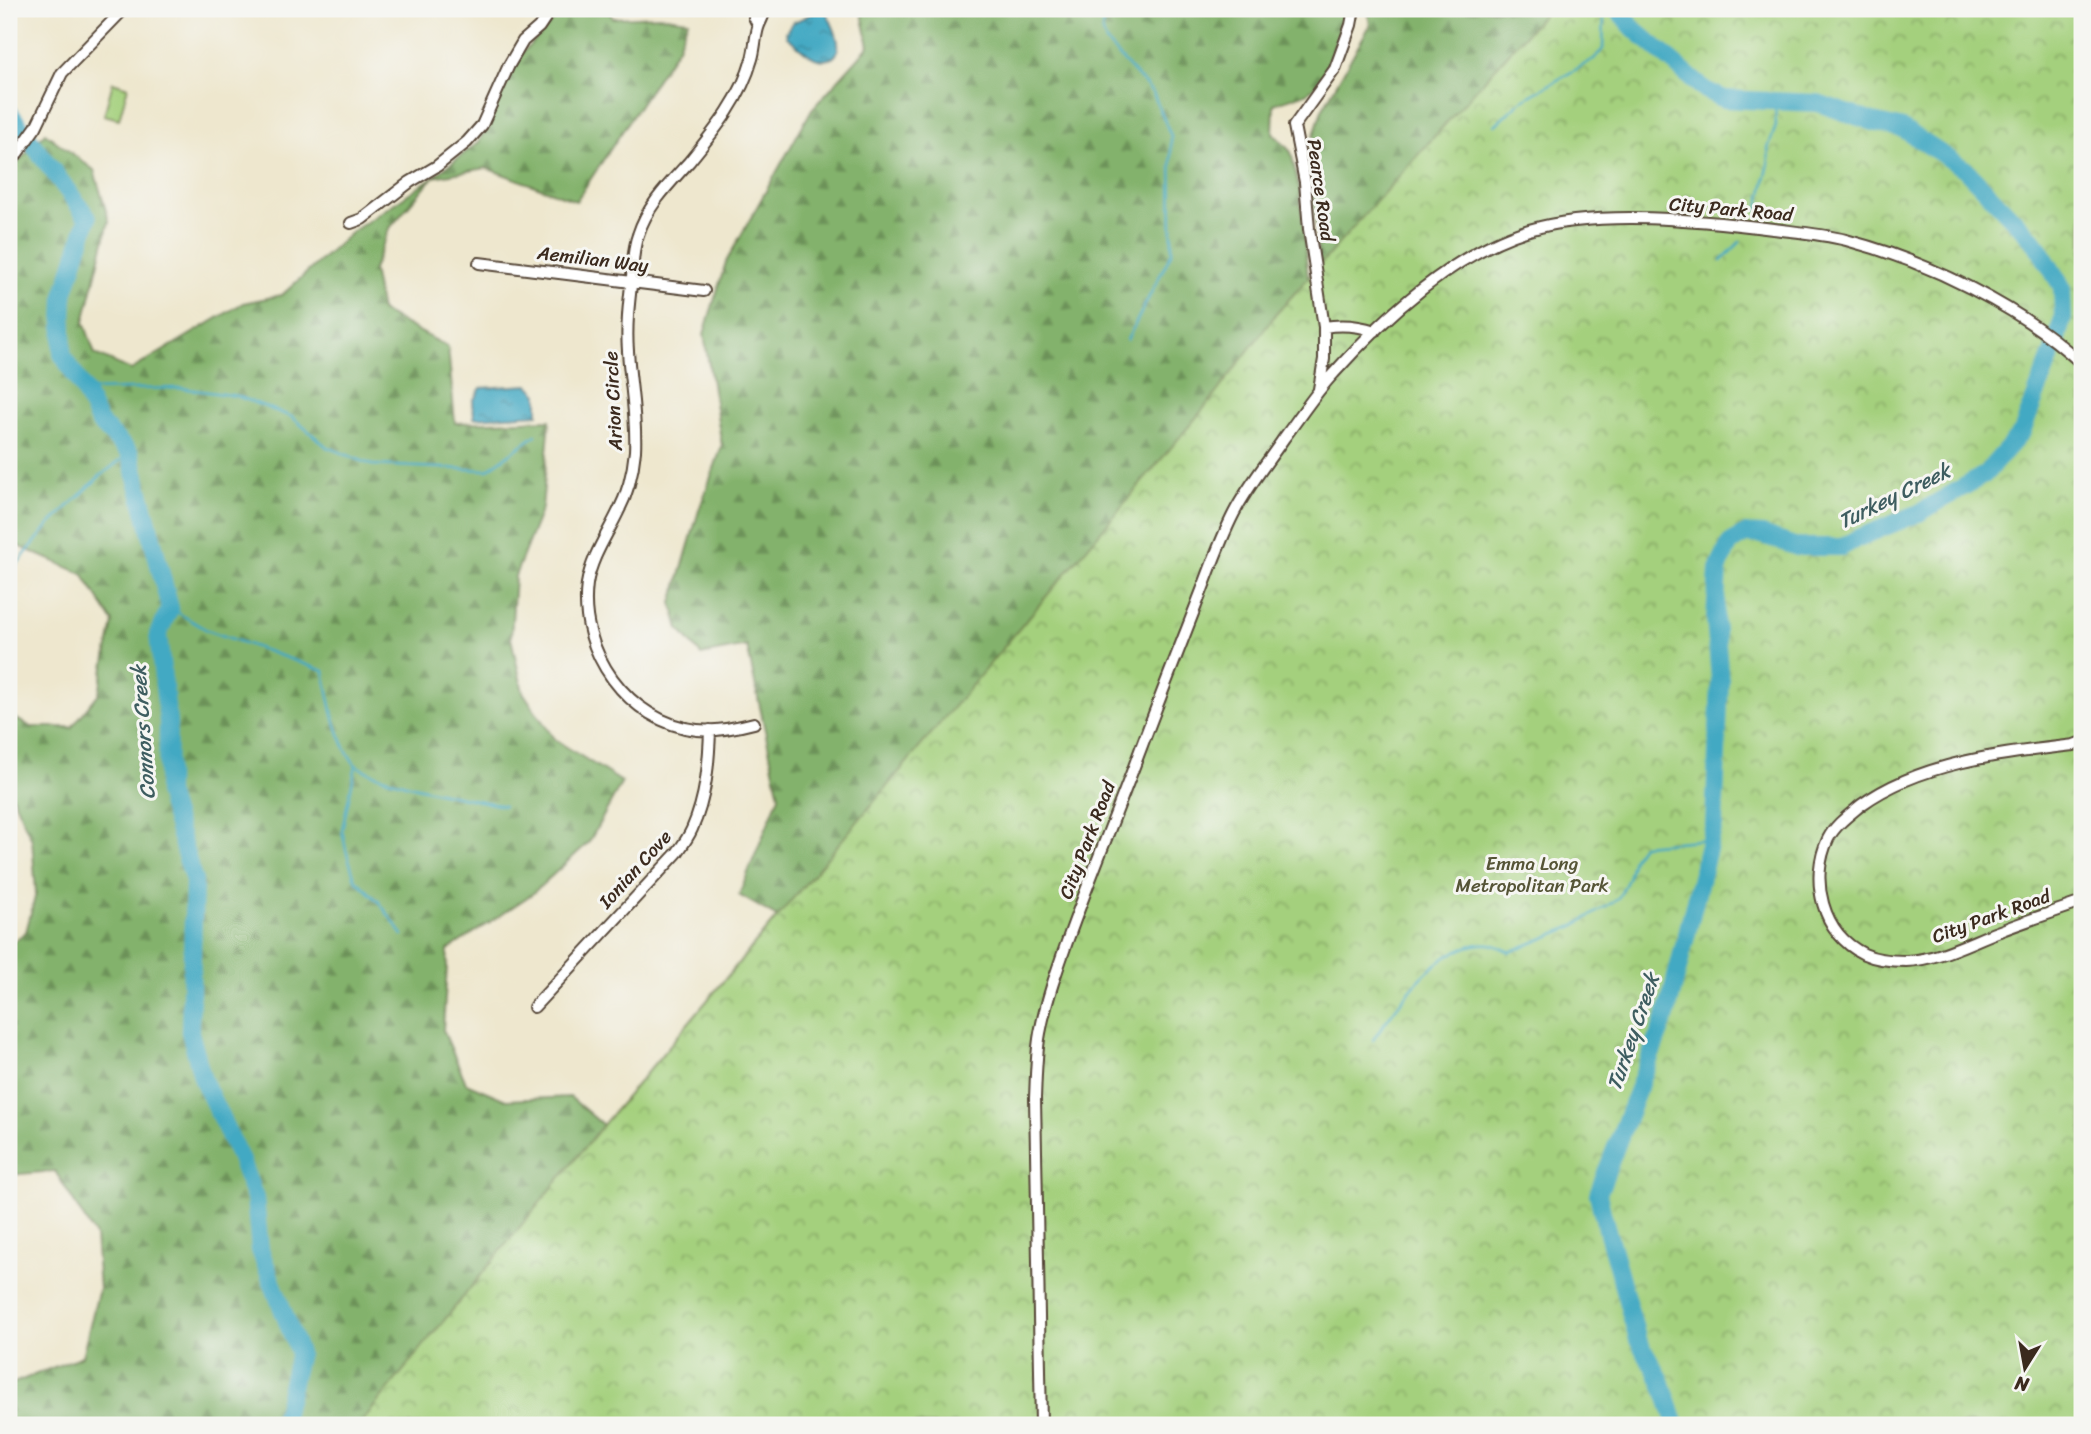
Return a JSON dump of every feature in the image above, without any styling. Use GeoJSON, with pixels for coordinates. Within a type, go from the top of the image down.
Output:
{"type":"FeatureCollection","features":[{"type":"Feature","properties":{"kind":"street"},"geometry":{"type":"LineString","coordinates":[[9,165],[36,127],[62,73],[124,9]]}},
{"type":"Feature","properties":{"kind":"street"},"geometry":{"type":"LineString","coordinates":[[351,223],[362,219],[410,182],[437,166],[475,134],[523,41],[539,27],[551,9]]}},
{"type":"Feature","properties":{"kind":"street","name":"Arion Circle"},"geometry":{"type":"LineString","coordinates":[[755,9],[754,17],[758,25]]}},
{"type":"Feature","properties":{"kind":"street","name":"Arion Circle"},"geometry":{"type":"LineString","coordinates":[[754,723],[725,730],[685,727],[646,710],[632,700],[620,688],[595,650],[586,602],[590,572],[625,496],[634,461],[635,422],[627,339],[637,235],[656,200],[724,118],[744,82],[752,60],[758,25],[764,18],[765,9]]}},
{"type":"Feature","properties":{"kind":"street","name":"Pearce Road"},"geometry":{"type":"LineString","coordinates":[[1318,392],[1324,359],[1324,327],[1305,183],[1294,126],[1335,69],[1354,9]]}},
{"type":"Feature","properties":{"kind":"street","name":"City Park Road"},"geometry":{"type":"LineString","coordinates":[[1041,1425],[1035,1098],[1038,1044],[1045,1009],[1087,887],[1227,527],[1248,490],[1332,374],[1375,331],[1443,273],[1486,247],[1540,227],[1625,218],[1749,226],[1845,240],[1944,275],[2045,333],[2082,364]]}},
{"type":"Feature","properties":{"kind":"street","name":"Aemilian Way"},"geometry":{"type":"LineString","coordinates":[[479,263],[704,291]]}},
{"type":"Feature","properties":{"kind":"street"},"geometry":{"type":"LineString","coordinates":[[9,278],[9,323]]}},
{"type":"Feature","properties":{"kind":"street"},"geometry":{"type":"LineString","coordinates":[[1324,327],[1342,324],[1375,331]]}},
{"type":"Feature","properties":{"kind":"street","name":"Ionian Cove"},"geometry":{"type":"LineString","coordinates":[[534,1007],[677,853],[691,831],[703,794],[709,760],[710,730]]}},
{"type":"Feature","properties":{"kind":"street","name":"City Park Road"},"geometry":{"type":"LineString","coordinates":[[2082,743],[2004,753],[1962,762],[1908,780],[1880,793],[1853,812],[1828,839],[1820,864],[1819,889],[1827,914],[1843,938],[1866,955],[1893,961],[1931,958],[2024,921],[2082,902]]}},
{"type":"Feature","properties":{"kind":"green space"},"geometry":{"type":"Polygon","coordinates":[[[565,9],[607,9],[613,18],[659,16],[688,20],[678,47],[576,201],[486,168],[433,177],[479,142],[521,54],[565,9]]]}},
{"type":"Feature","properties":{"kind":"green space","name":"Emma Long Metropolitan Park"},"geometry":{"type":"Polygon","coordinates":[[[861,9],[1344,9],[1340,28],[1322,76],[1311,90],[1274,104],[1273,133],[1291,152],[1300,192],[1308,278],[1319,266],[1309,150],[1322,110],[1370,25],[1368,9],[2082,9],[2082,1425],[9,1425],[9,1385],[82,1356],[99,1289],[95,1236],[55,1171],[9,1175],[9,945],[26,932],[36,893],[32,840],[9,789],[9,715],[31,727],[72,727],[99,693],[113,622],[83,574],[9,542],[9,384],[16,304],[9,256],[9,177],[18,162],[45,133],[94,170],[109,221],[84,322],[95,354],[131,370],[243,303],[282,295],[352,232],[433,177],[389,229],[373,270],[381,311],[448,347],[455,423],[550,420],[542,508],[515,576],[511,638],[523,692],[554,739],[622,782],[589,842],[532,894],[448,950],[443,1030],[466,1083],[506,1100],[570,1097],[603,1125],[777,917],[739,895],[779,796],[747,646],[701,655],[679,629],[672,603],[699,510],[722,446],[704,334],[726,262],[812,109],[869,46],[861,9]]]}},
{"type":"Feature","properties":{"kind":"green space","name":"Emma Long Metropolitan Park"},"geometry":{"type":"Polygon","coordinates":[[[1548,9],[2082,9],[2082,1425],[359,1425],[603,1125],[1211,400],[1276,314],[1548,9]]]}},
{"type":"Feature","properties":{"kind":"green space"},"geometry":{"type":"Polygon","coordinates":[[[113,82],[128,87],[119,119],[104,115],[113,82]]]}},
{"type":"Feature","properties":{"kind":"water"},"geometry":{"type":"Polygon","coordinates":[[[820,10],[826,11],[838,43],[836,54],[828,59],[817,59],[808,54],[787,37],[786,32],[792,23],[820,10]]]}},
{"type":"Feature","properties":{"kind":"water"},"geometry":{"type":"Polygon","coordinates":[[[529,385],[538,394],[538,414],[474,418],[473,401],[481,388],[529,385]]]}},
{"type":"Feature","properties":{"kind":"waterway"},"geometry":{"type":"LineString","coordinates":[[1104,9],[1102,29],[1106,42],[1153,93],[1171,136],[1172,252],[1127,340]]}},
{"type":"Feature","properties":{"kind":"waterway"},"geometry":{"type":"LineString","coordinates":[[1495,125],[1521,101],[1594,59],[1603,49],[1604,9]]}},
{"type":"Feature","properties":{"kind":"waterway","name":"Turkey Creek"},"geometry":{"type":"LineString","coordinates":[[1617,9],[1634,29],[1705,90],[1724,99],[1818,103],[1903,129],[1965,169],[2035,242],[2062,287],[2063,318],[2022,432],[1984,475],[1919,513],[1842,547],[1797,547],[1763,535],[1745,534],[1730,543],[1718,569],[1715,619],[1720,681],[1714,825],[1667,1013],[1598,1194],[1638,1340],[1661,1380],[1676,1425]]}},
{"type":"Feature","properties":{"kind":"waterway"},"geometry":{"type":"LineString","coordinates":[[1758,211],[1769,163],[1768,148],[1776,126],[1775,101]]}},
{"type":"Feature","properties":{"kind":"waterway","name":"Connors Creek"},"geometry":{"type":"LineString","coordinates":[[9,112],[88,218],[64,295],[62,354],[84,390],[99,422],[130,453],[170,608],[158,634],[168,722],[167,793],[194,881],[190,1032],[203,1080],[239,1156],[255,1198],[260,1250],[299,1353],[282,1425]]}},
{"type":"Feature","properties":{"kind":"waterway"},"geometry":{"type":"LineString","coordinates":[[1721,261],[1740,242]]}},
{"type":"Feature","properties":{"kind":"waterway"},"geometry":{"type":"LineString","coordinates":[[84,390],[181,388],[237,396],[292,417],[327,447],[372,465],[487,470],[536,435]]}},
{"type":"Feature","properties":{"kind":"waterway"},"geometry":{"type":"LineString","coordinates":[[9,574],[49,525],[100,476],[130,453]]}},
{"type":"Feature","properties":{"kind":"waterway"},"geometry":{"type":"LineString","coordinates":[[170,608],[207,630],[324,671],[334,719],[342,742],[354,763],[363,769],[400,782],[504,806]]}},
{"type":"Feature","properties":{"kind":"waterway"},"geometry":{"type":"LineString","coordinates":[[356,765],[342,830],[346,850],[355,879],[379,902],[403,935]]}},
{"type":"Feature","properties":{"kind":"waterway"},"geometry":{"type":"LineString","coordinates":[[1373,1040],[1422,977],[1454,952],[1472,945],[1490,944],[1510,952],[1574,926],[1618,899],[1628,879],[1633,858],[1642,845],[1710,839]]}}]}
